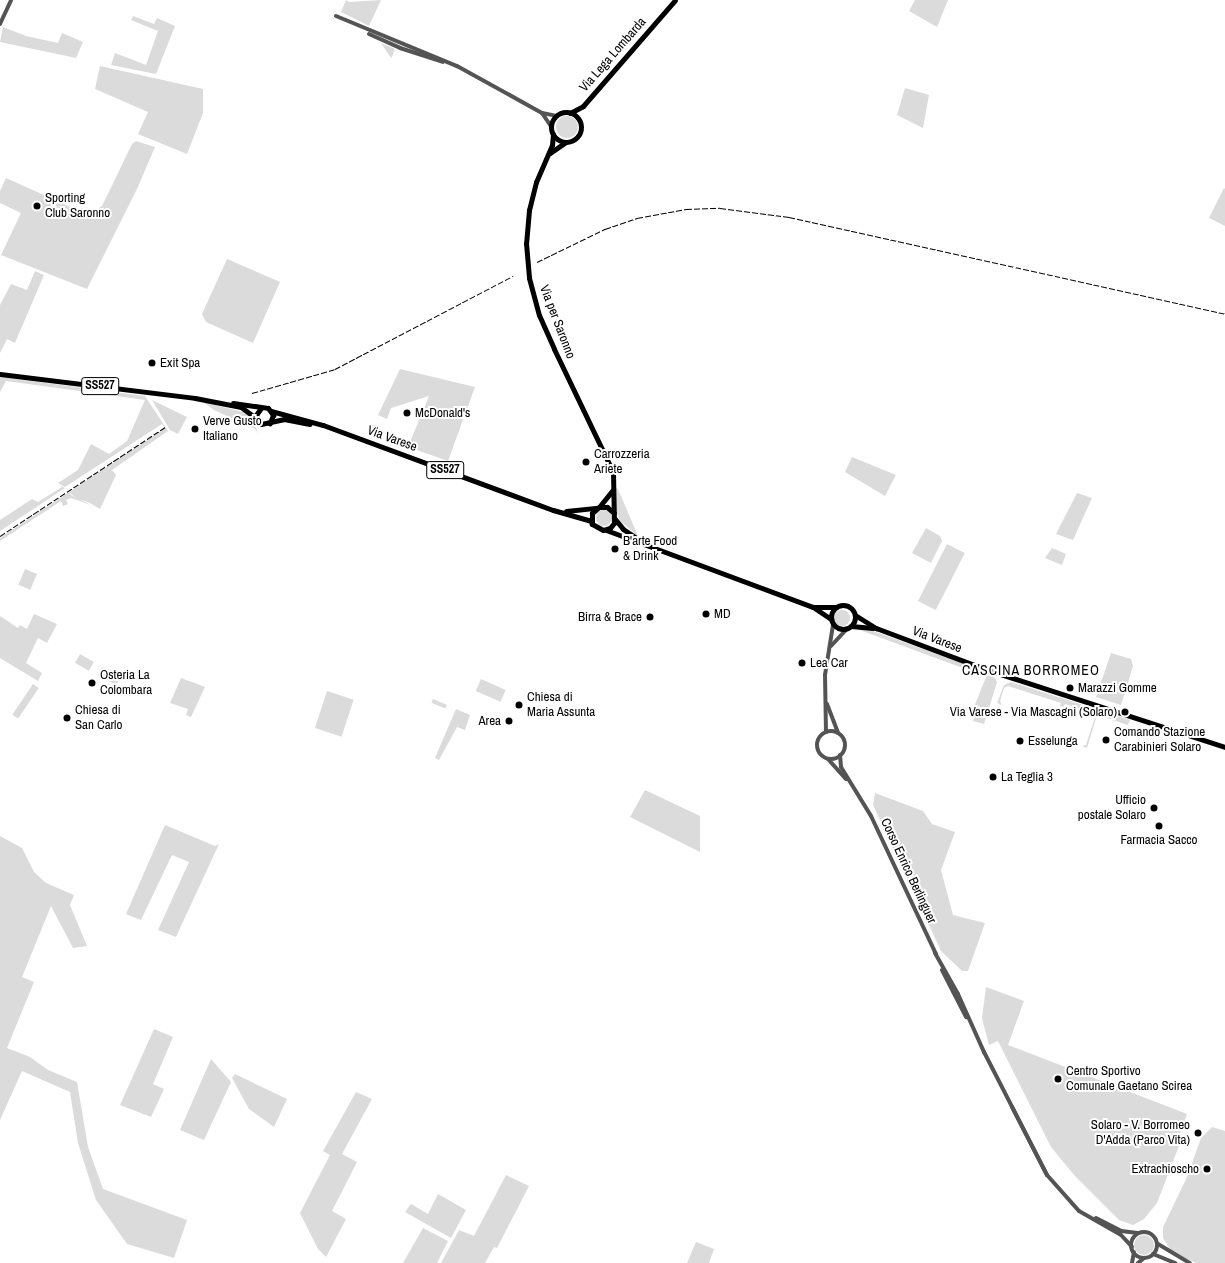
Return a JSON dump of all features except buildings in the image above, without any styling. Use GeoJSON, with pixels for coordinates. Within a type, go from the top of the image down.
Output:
{"type":"FeatureCollection","features":[{"type":"Feature","properties":{"kind":"main road","name":"Via Lega Lombarda"},"geometry":{"type":"LineString","coordinates":[[570,113],[583,106],[675,0]]}},
{"type":"Feature","properties":{"kind":"main road","name":"Via Lega Lombarda"},"geometry":{"type":"LineString","coordinates":[[581,122],[583,106]]}},
{"type":"Feature","properties":{"kind":"main road"},"geometry":{"type":"LineString","coordinates":[[570,113],[581,122],[581,130],[577,137],[566,142],[558,139],[553,134],[552,128],[556,116],[570,113]]}},
{"type":"Feature","properties":{"kind":"main road","name":"Via per Saronno"},"geometry":{"type":"LineString","coordinates":[[553,134],[548,156],[536,182],[528,215],[526,243],[529,278],[540,315],[554,349],[613,472],[614,513]]}},
{"type":"Feature","properties":{"kind":"main road","name":"Via per Saronno"},"geometry":{"type":"LineString","coordinates":[[548,156],[559,145],[566,142]]}},
{"type":"Feature","properties":{"kind":"main road","name":"SS527"},"geometry":{"type":"LineString","coordinates":[[0,374],[200,400],[241,407],[257,419]]}},
{"type":"Feature","properties":{"kind":"main road","name":"SS527"},"geometry":{"type":"LineString","coordinates":[[200,400],[241,403],[261,408]]}},
{"type":"Feature","properties":{"kind":"main road"},"geometry":{"type":"LineString","coordinates":[[261,408],[271,411],[273,417],[268,424],[261,424],[257,419],[257,413],[261,408]]}},
{"type":"Feature","properties":{"kind":"main road","name":"Via Varese"},"geometry":{"type":"LineString","coordinates":[[271,411],[288,414],[336,430],[553,510],[591,521]]}},
{"type":"Feature","properties":{"kind":"main road","name":"Via Varese"},"geometry":{"type":"LineString","coordinates":[[268,424],[291,419],[336,430]]}},
{"type":"Feature","properties":{"kind":"main road"},"geometry":{"type":"LineString","coordinates":[[591,521],[598,508],[613,490]]}},
{"type":"Feature","properties":{"kind":"main road"},"geometry":{"type":"LineString","coordinates":[[598,508],[607,507],[614,513],[615,519],[613,526],[606,530]]}},
{"type":"Feature","properties":{"kind":"main road","name":"Via Varese"},"geometry":{"type":"LineString","coordinates":[[553,510],[576,511],[598,508]]}},
{"type":"Feature","properties":{"kind":"main road","name":"SS527"},"geometry":{"type":"LineString","coordinates":[[615,519],[623,529],[646,544]]}},
{"type":"Feature","properties":{"kind":"main road","name":"SS527"},"geometry":{"type":"LineString","coordinates":[[591,521],[597,529],[606,530],[646,544],[813,607],[831,619]]}},
{"type":"Feature","properties":{"kind":"main road","name":"SS527"},"geometry":{"type":"LineString","coordinates":[[813,607],[848,606],[855,615]]}},
{"type":"Feature","properties":{"kind":"main road"},"geometry":{"type":"LineString","coordinates":[[833,625],[831,619],[836,607]]}},
{"type":"Feature","properties":{"kind":"main road"},"geometry":{"type":"LineString","coordinates":[[849,628],[855,615]]}},
{"type":"Feature","properties":{"kind":"main road","name":"Via Varese"},"geometry":{"type":"LineString","coordinates":[[855,615],[876,628],[985,669],[1225,747]]}},
{"type":"Feature","properties":{"kind":"main road","name":"SS527"},"geometry":{"type":"LineString","coordinates":[[833,625],[839,629],[849,628]]}},
{"type":"Feature","properties":{"kind":"main road","name":"Via Varese"},"geometry":{"type":"LineString","coordinates":[[849,628],[876,628]]}},
{"type":"Feature","properties":{"kind":"street"},"geometry":{"type":"LineString","coordinates":[[0,24],[11,0]]}},
{"type":"Feature","properties":{"kind":"street"},"geometry":{"type":"LineString","coordinates":[[336,16],[400,48],[453,64],[542,113],[556,116]]}},
{"type":"Feature","properties":{"kind":"street"},"geometry":{"type":"LineString","coordinates":[[542,113],[552,128]]}},
{"type":"Feature","properties":{"kind":"street"},"geometry":{"type":"LineString","coordinates":[[826,732],[825,675],[833,625]]}},
{"type":"Feature","properties":{"kind":"street"},"geometry":{"type":"LineString","coordinates":[[830,646],[849,628]]}},
{"type":"Feature","properties":{"kind":"street"},"geometry":{"type":"LineString","coordinates":[[826,698],[838,733],[842,737],[845,746],[840,755],[828,758],[821,755],[817,744],[820,736],[826,732],[838,733]]}},
{"type":"Feature","properties":{"kind":"street","name":"Corso Enrico Berlinguer"},"geometry":{"type":"LineString","coordinates":[[840,755],[841,767],[861,798],[935,953],[1047,1175],[1072,1204],[1087,1216],[1121,1235],[1132,1247]]}},
{"type":"Feature","properties":{"kind":"street","name":"Corso Enrico Berlinguer"},"geometry":{"type":"LineString","coordinates":[[828,758],[861,798]]}},
{"type":"Feature","properties":{"kind":"street","name":"Corso Enrico Berlinguer"},"geometry":{"type":"LineString","coordinates":[[1072,1204],[1121,1231],[1138,1233]]}},
{"type":"Feature","properties":{"kind":"street"},"geometry":{"type":"LineString","coordinates":[[1132,1263],[1134,1252],[1132,1247],[1133,1239],[1138,1233],[1149,1232],[1155,1237],[1158,1244],[1190,1263]]}},
{"type":"Feature","properties":{"kind":"street"},"geometry":{"type":"LineString","coordinates":[[1154,1254],[1158,1244]]}},
{"type":"Feature","properties":{"kind":"street"},"geometry":{"type":"LineString","coordinates":[[1134,1252],[1144,1258]]}},
{"type":"Feature","properties":{"kind":"street"},"geometry":{"type":"LineString","coordinates":[[1138,1263],[1144,1258],[1154,1254],[1175,1263]]}},
{"type":"Feature","properties":{"kind":"shaded area"},"geometry":{"type":"Polygon","coordinates":[[[346,0],[349,2],[381,0],[369,26],[341,12],[346,0]]]}},
{"type":"Feature","properties":{"kind":"shaded area"},"geometry":{"type":"Polygon","coordinates":[[[915,0],[948,0],[937,27],[909,11],[915,0]]]}},
{"type":"Feature","properties":{"kind":"shaded area"},"geometry":{"type":"Polygon","coordinates":[[[133,16],[154,24],[157,18],[175,26],[156,74],[111,65],[115,53],[146,65],[158,31],[131,20],[133,16]]]}},
{"type":"Feature","properties":{"kind":"shaded area"},"geometry":{"type":"Polygon","coordinates":[[[3,27],[26,36],[58,43],[62,33],[83,42],[76,58],[0,42],[3,27]]]}},
{"type":"Feature","properties":{"kind":"shaded area"},"geometry":{"type":"Polygon","coordinates":[[[381,43],[395,49],[391,58],[381,43]]]}},
{"type":"Feature","properties":{"kind":"shaded area"},"geometry":{"type":"Polygon","coordinates":[[[100,66],[203,89],[203,113],[187,154],[138,134],[148,112],[95,89],[100,66]]]}},
{"type":"Feature","properties":{"kind":"shaded area"},"geometry":{"type":"Polygon","coordinates":[[[905,88],[929,95],[923,128],[897,115],[905,88]]]}},
{"type":"Feature","properties":{"kind":"shaded area"},"geometry":{"type":"Polygon","coordinates":[[[567,116],[575,119],[578,127],[575,135],[567,138],[559,135],[556,127],[559,119],[567,116]]]}},
{"type":"Feature","properties":{"kind":"shaded area"},"geometry":{"type":"Polygon","coordinates":[[[136,141],[155,147],[137,189],[87,289],[1,255],[21,213],[0,203],[0,191],[6,178],[75,209],[90,213],[102,206],[132,144],[136,141]]]}},
{"type":"Feature","properties":{"kind":"shaded area"},"geometry":{"type":"Polygon","coordinates":[[[1224,188],[1225,189],[1225,226],[1209,218],[1224,188]]]}},
{"type":"Feature","properties":{"kind":"shaded area"},"geometry":{"type":"Polygon","coordinates":[[[227,259],[280,282],[253,343],[206,322],[202,314],[227,259]]]}},
{"type":"Feature","properties":{"kind":"shaded area"},"geometry":{"type":"Polygon","coordinates":[[[35,271],[44,275],[15,343],[7,339],[0,353],[0,305],[11,284],[27,290],[35,271]]]}},
{"type":"Feature","properties":{"kind":"shaded area"},"geometry":{"type":"Polygon","coordinates":[[[400,369],[475,387],[448,461],[408,447],[429,396],[391,408],[387,419],[378,415],[400,369]]]}},
{"type":"Feature","properties":{"kind":"shaded area"},"geometry":{"type":"Polygon","coordinates":[[[0,377],[145,396],[168,431],[112,470],[116,475],[100,509],[79,499],[91,505],[71,498],[66,500],[68,504],[63,506],[61,501],[0,541],[0,538],[69,492],[165,428],[162,424],[65,487],[58,483],[78,470],[91,444],[109,454],[127,441],[145,400],[6,381],[0,392],[0,377]]]}},
{"type":"Feature","properties":{"kind":"shaded area"},"geometry":{"type":"Polygon","coordinates":[[[152,400],[187,417],[178,434],[170,430],[152,400]]]}},
{"type":"Feature","properties":{"kind":"shaded area"},"geometry":{"type":"Polygon","coordinates":[[[203,402],[243,412],[253,419],[258,434],[255,429],[214,410],[203,402]]]}},
{"type":"Feature","properties":{"kind":"shaded area"},"geometry":{"type":"Polygon","coordinates":[[[852,457],[896,475],[885,496],[845,472],[852,457]]]}},
{"type":"Feature","properties":{"kind":"shaded area"},"geometry":{"type":"Polygon","coordinates":[[[60,485],[65,488],[0,531],[0,520],[32,499],[38,502],[62,487],[60,485]]]}},
{"type":"Feature","properties":{"kind":"shaded area"},"geometry":{"type":"Polygon","coordinates":[[[616,488],[618,489],[638,536],[620,521],[615,508],[616,488]]]}},
{"type":"Feature","properties":{"kind":"shaded area"},"geometry":{"type":"Polygon","coordinates":[[[1077,493],[1092,498],[1073,540],[1056,534],[1077,493]]]}},
{"type":"Feature","properties":{"kind":"shaded area"},"geometry":{"type":"Polygon","coordinates":[[[604,510],[610,512],[612,518],[610,524],[604,526],[598,524],[596,518],[598,512],[604,510]]]}},
{"type":"Feature","properties":{"kind":"shaded area"},"geometry":{"type":"Polygon","coordinates":[[[926,528],[940,536],[942,541],[931,563],[912,553],[926,528]]]}},
{"type":"Feature","properties":{"kind":"shaded area"},"geometry":{"type":"Polygon","coordinates":[[[947,544],[965,553],[936,610],[918,601],[947,544]]]}},
{"type":"Feature","properties":{"kind":"shaded area"},"geometry":{"type":"Polygon","coordinates":[[[1052,548],[1066,554],[1062,565],[1045,558],[1052,548]]]}},
{"type":"Feature","properties":{"kind":"shaded area"},"geometry":{"type":"Polygon","coordinates":[[[25,569],[37,574],[30,590],[18,585],[25,569]]]}},
{"type":"Feature","properties":{"kind":"shaded area"},"geometry":{"type":"Polygon","coordinates":[[[839,610],[845,610],[850,615],[848,624],[845,626],[839,626],[834,621],[834,615],[839,610]]]}},
{"type":"Feature","properties":{"kind":"shaded area"},"geometry":{"type":"Polygon","coordinates":[[[34,614],[57,624],[47,643],[38,638],[26,663],[42,673],[38,681],[0,658],[0,616],[18,628],[20,625],[27,629],[34,614]]]}},
{"type":"Feature","properties":{"kind":"shaded area"},"geometry":{"type":"Polygon","coordinates":[[[865,628],[981,670],[981,677],[978,678],[979,674],[857,629],[865,628]]]}},
{"type":"Feature","properties":{"kind":"shaded area"},"geometry":{"type":"Polygon","coordinates":[[[1111,653],[1131,659],[1133,666],[1121,705],[1096,697],[1111,653]]]}},
{"type":"Feature","properties":{"kind":"shaded area"},"geometry":{"type":"Polygon","coordinates":[[[80,654],[94,662],[89,671],[75,663],[80,654]]]}},
{"type":"Feature","properties":{"kind":"shaded area"},"geometry":{"type":"Polygon","coordinates":[[[102,667],[120,677],[116,685],[98,675],[102,667]]]}},
{"type":"Feature","properties":{"kind":"shaded area"},"geometry":{"type":"Polygon","coordinates":[[[987,675],[995,678],[997,682],[984,724],[973,721],[975,716],[971,714],[987,675]]]}},
{"type":"Feature","properties":{"kind":"shaded area"},"geometry":{"type":"Polygon","coordinates":[[[181,678],[205,687],[191,717],[186,715],[188,709],[170,703],[181,678]]]}},
{"type":"Feature","properties":{"kind":"shaded area"},"geometry":{"type":"Polygon","coordinates":[[[481,679],[506,690],[500,702],[476,691],[481,679]]]}},
{"type":"Feature","properties":{"kind":"shaded area"},"geometry":{"type":"Polygon","coordinates":[[[1011,682],[1130,720],[1128,725],[1097,715],[1087,748],[1082,746],[1086,745],[1095,717],[1093,713],[1065,704],[1063,707],[1060,706],[1061,703],[1008,686],[1004,688],[1000,701],[1002,705],[997,703],[1004,685],[1011,682]]]}},
{"type":"Feature","properties":{"kind":"shaded area"},"geometry":{"type":"Polygon","coordinates":[[[33,684],[39,688],[18,719],[12,715],[33,684]]]}},
{"type":"Feature","properties":{"kind":"shaded area"},"geometry":{"type":"Polygon","coordinates":[[[327,691],[354,700],[342,737],[315,728],[327,691]]]}},
{"type":"Feature","properties":{"kind":"shaded area"},"geometry":{"type":"Polygon","coordinates":[[[433,699],[447,705],[445,709],[431,703],[433,699]]]}},
{"type":"Feature","properties":{"kind":"shaded area"},"geometry":{"type":"Polygon","coordinates":[[[456,709],[470,715],[465,730],[457,727],[439,760],[435,758],[456,709]]]}},
{"type":"Feature","properties":{"kind":"shaded area"},"geometry":{"type":"Polygon","coordinates":[[[645,790],[700,816],[700,852],[630,817],[645,790]]]}},
{"type":"Feature","properties":{"kind":"shaded area"},"geometry":{"type":"Polygon","coordinates":[[[875,793],[923,811],[932,824],[955,832],[941,870],[953,915],[985,923],[968,971],[962,971],[941,951],[873,805],[875,793]]]}},
{"type":"Feature","properties":{"kind":"shaded area"},"geometry":{"type":"Polygon","coordinates":[[[165,825],[215,846],[219,844],[176,937],[158,930],[189,862],[172,855],[141,920],[126,914],[165,825]]]}},
{"type":"Feature","properties":{"kind":"shaded area"},"geometry":{"type":"Polygon","coordinates":[[[0,836],[22,848],[34,872],[46,883],[74,895],[70,905],[87,946],[73,948],[51,906],[22,977],[34,982],[7,1048],[30,1057],[48,1070],[77,1082],[88,1147],[103,1189],[187,1220],[174,1258],[127,1244],[96,1200],[78,1143],[70,1092],[22,1071],[0,1120],[0,836]]]}},
{"type":"Feature","properties":{"kind":"shaded area","name":"Centro Sportivo Comunale Gaetano Scirea"},"geometry":{"type":"Polygon","coordinates":[[[986,987],[1024,1001],[1008,1045],[1187,1114],[1179,1136],[1182,1138],[1157,1203],[1144,1219],[1133,1225],[1119,1220],[1075,1176],[1051,1147],[998,1041],[989,1045],[982,1018],[986,987]]]}},
{"type":"Feature","properties":{"kind":"shaded area"},"geometry":{"type":"Polygon","coordinates":[[[154,1029],[173,1037],[153,1084],[164,1089],[151,1117],[120,1105],[154,1029]]]}},
{"type":"Feature","properties":{"kind":"shaded area"},"geometry":{"type":"Polygon","coordinates":[[[211,1059],[231,1082],[204,1140],[180,1130],[211,1059]]]}},
{"type":"Feature","properties":{"kind":"shaded area"},"geometry":{"type":"Polygon","coordinates":[[[235,1074],[287,1099],[274,1127],[249,1109],[232,1078],[235,1074]]]}},
{"type":"Feature","properties":{"kind":"shaded area"},"geometry":{"type":"Polygon","coordinates":[[[356,1092],[372,1099],[342,1154],[357,1162],[332,1211],[346,1219],[326,1257],[318,1249],[300,1213],[330,1155],[323,1151],[356,1092]]]}},
{"type":"Feature","properties":{"kind":"shaded area"},"geometry":{"type":"Polygon","coordinates":[[[1212,1127],[1225,1131],[1225,1263],[1196,1263],[1171,1251],[1163,1238],[1163,1227],[1187,1177],[1201,1138],[1212,1127]]]}},
{"type":"Feature","properties":{"kind":"shaded area"},"geometry":{"type":"Polygon","coordinates":[[[506,1175],[529,1186],[497,1248],[494,1247],[485,1263],[441,1263],[459,1230],[474,1236],[506,1175]]]}},
{"type":"Feature","properties":{"kind":"shaded area"},"geometry":{"type":"Polygon","coordinates":[[[438,1194],[466,1210],[451,1238],[405,1212],[411,1204],[428,1214],[438,1194]]]}},
{"type":"Feature","properties":{"kind":"shaded area"},"geometry":{"type":"Polygon","coordinates":[[[423,1228],[448,1241],[437,1263],[403,1263],[423,1228]]]}},
{"type":"Feature","properties":{"kind":"shaded area"},"geometry":{"type":"Polygon","coordinates":[[[1144,1235],[1151,1238],[1154,1245],[1151,1252],[1144,1255],[1137,1252],[1134,1245],[1137,1238],[1144,1235]]]}},
{"type":"Feature","properties":{"kind":"shaded area"},"geometry":{"type":"Polygon","coordinates":[[[696,1242],[714,1249],[709,1263],[687,1263],[696,1242]]]}},
{"type":"Feature","properties":{"kind":"railway"},"geometry":{"type":"LineString","coordinates":[[537,262],[605,229],[637,218],[686,209],[720,208],[789,217],[1225,314]]}},
{"type":"Feature","properties":{"kind":"railway"},"geometry":{"type":"LineString","coordinates":[[252,393],[335,369],[513,276]]}},
{"type":"Feature","properties":{"kind":"railway"},"geometry":{"type":"LineString","coordinates":[[0,536],[165,427]]}},
{"type":"Feature","properties":{"kind":"place","name":"Sporting Club Saronno"},"geometry":{"type":"Point","coordinates":[37,206]}},
{"type":"Feature","properties":{"kind":"place","name":"Exit Spa"},"geometry":{"type":"Point","coordinates":[152,363]}},
{"type":"Feature","properties":{"kind":"place","name":"McDonald's"},"geometry":{"type":"Point","coordinates":[407,413]}},
{"type":"Feature","properties":{"kind":"place","name":"Verve Gusto Italiano"},"geometry":{"type":"Point","coordinates":[195,429]}},
{"type":"Feature","properties":{"kind":"place","name":"Carrozzeria Ariete"},"geometry":{"type":"Point","coordinates":[586,462]}},
{"type":"Feature","properties":{"kind":"place","name":"B'arte Food & Drink"},"geometry":{"type":"Point","coordinates":[615,549]}},
{"type":"Feature","properties":{"kind":"place","name":"MD"},"geometry":{"type":"Point","coordinates":[706,614]}},
{"type":"Feature","properties":{"kind":"place","name":"Birra & Brace"},"geometry":{"type":"Point","coordinates":[650,617]}},
{"type":"Feature","properties":{"kind":"place","name":"Lea Car"},"geometry":{"type":"Point","coordinates":[802,663]}},
{"type":"Feature","properties":{"kind":"place","name":"Osteria La Colombara"},"geometry":{"type":"Point","coordinates":[92,683]}},
{"type":"Feature","properties":{"kind":"place","name":"Marazzi Gomme"},"geometry":{"type":"Point","coordinates":[1070,688]}},
{"type":"Feature","properties":{"kind":"place","name":"Chiesa di Maria Assunta"},"geometry":{"type":"Point","coordinates":[519,705]}},
{"type":"Feature","properties":{"kind":"place","name":"Via Varese - Via Mascagni (Solaro)"},"geometry":{"type":"Point","coordinates":[1125,712]}},
{"type":"Feature","properties":{"kind":"place","name":"Chiesa di San Carlo"},"geometry":{"type":"Point","coordinates":[67,718]}},
{"type":"Feature","properties":{"kind":"place","name":"Area"},"geometry":{"type":"Point","coordinates":[509,721]}},
{"type":"Feature","properties":{"kind":"place","name":"Comando Stazione Carabinieri Solaro"},"geometry":{"type":"Point","coordinates":[1106,740]}},
{"type":"Feature","properties":{"kind":"place","name":"Esselunga"},"geometry":{"type":"Point","coordinates":[1020,741]}},
{"type":"Feature","properties":{"kind":"place","name":"La Teglia 3"},"geometry":{"type":"Point","coordinates":[993,777]}},
{"type":"Feature","properties":{"kind":"place","name":"Ufficio postale Solaro"},"geometry":{"type":"Point","coordinates":[1154,808]}},
{"type":"Feature","properties":{"kind":"place","name":"Farmacia Sacco"},"geometry":{"type":"Point","coordinates":[1159,826]}},
{"type":"Feature","properties":{"kind":"place","name":"Centro Sportivo Comunale Gaetano Scirea"},"geometry":{"type":"Point","coordinates":[1058,1079]}},
{"type":"Feature","properties":{"kind":"place","name":"Solaro - V. Borromeo D'Adda (Parco Vita)"},"geometry":{"type":"Point","coordinates":[1198,1133]}},
{"type":"Feature","properties":{"kind":"place","name":"Extrachioscho"},"geometry":{"type":"Point","coordinates":[1207,1169]}},
{"type":"Feature","properties":{"kind":"district","name":"CASCINA BORROMEO"},"geometry":{"type":"Point","coordinates":[1031,670]}}]}
